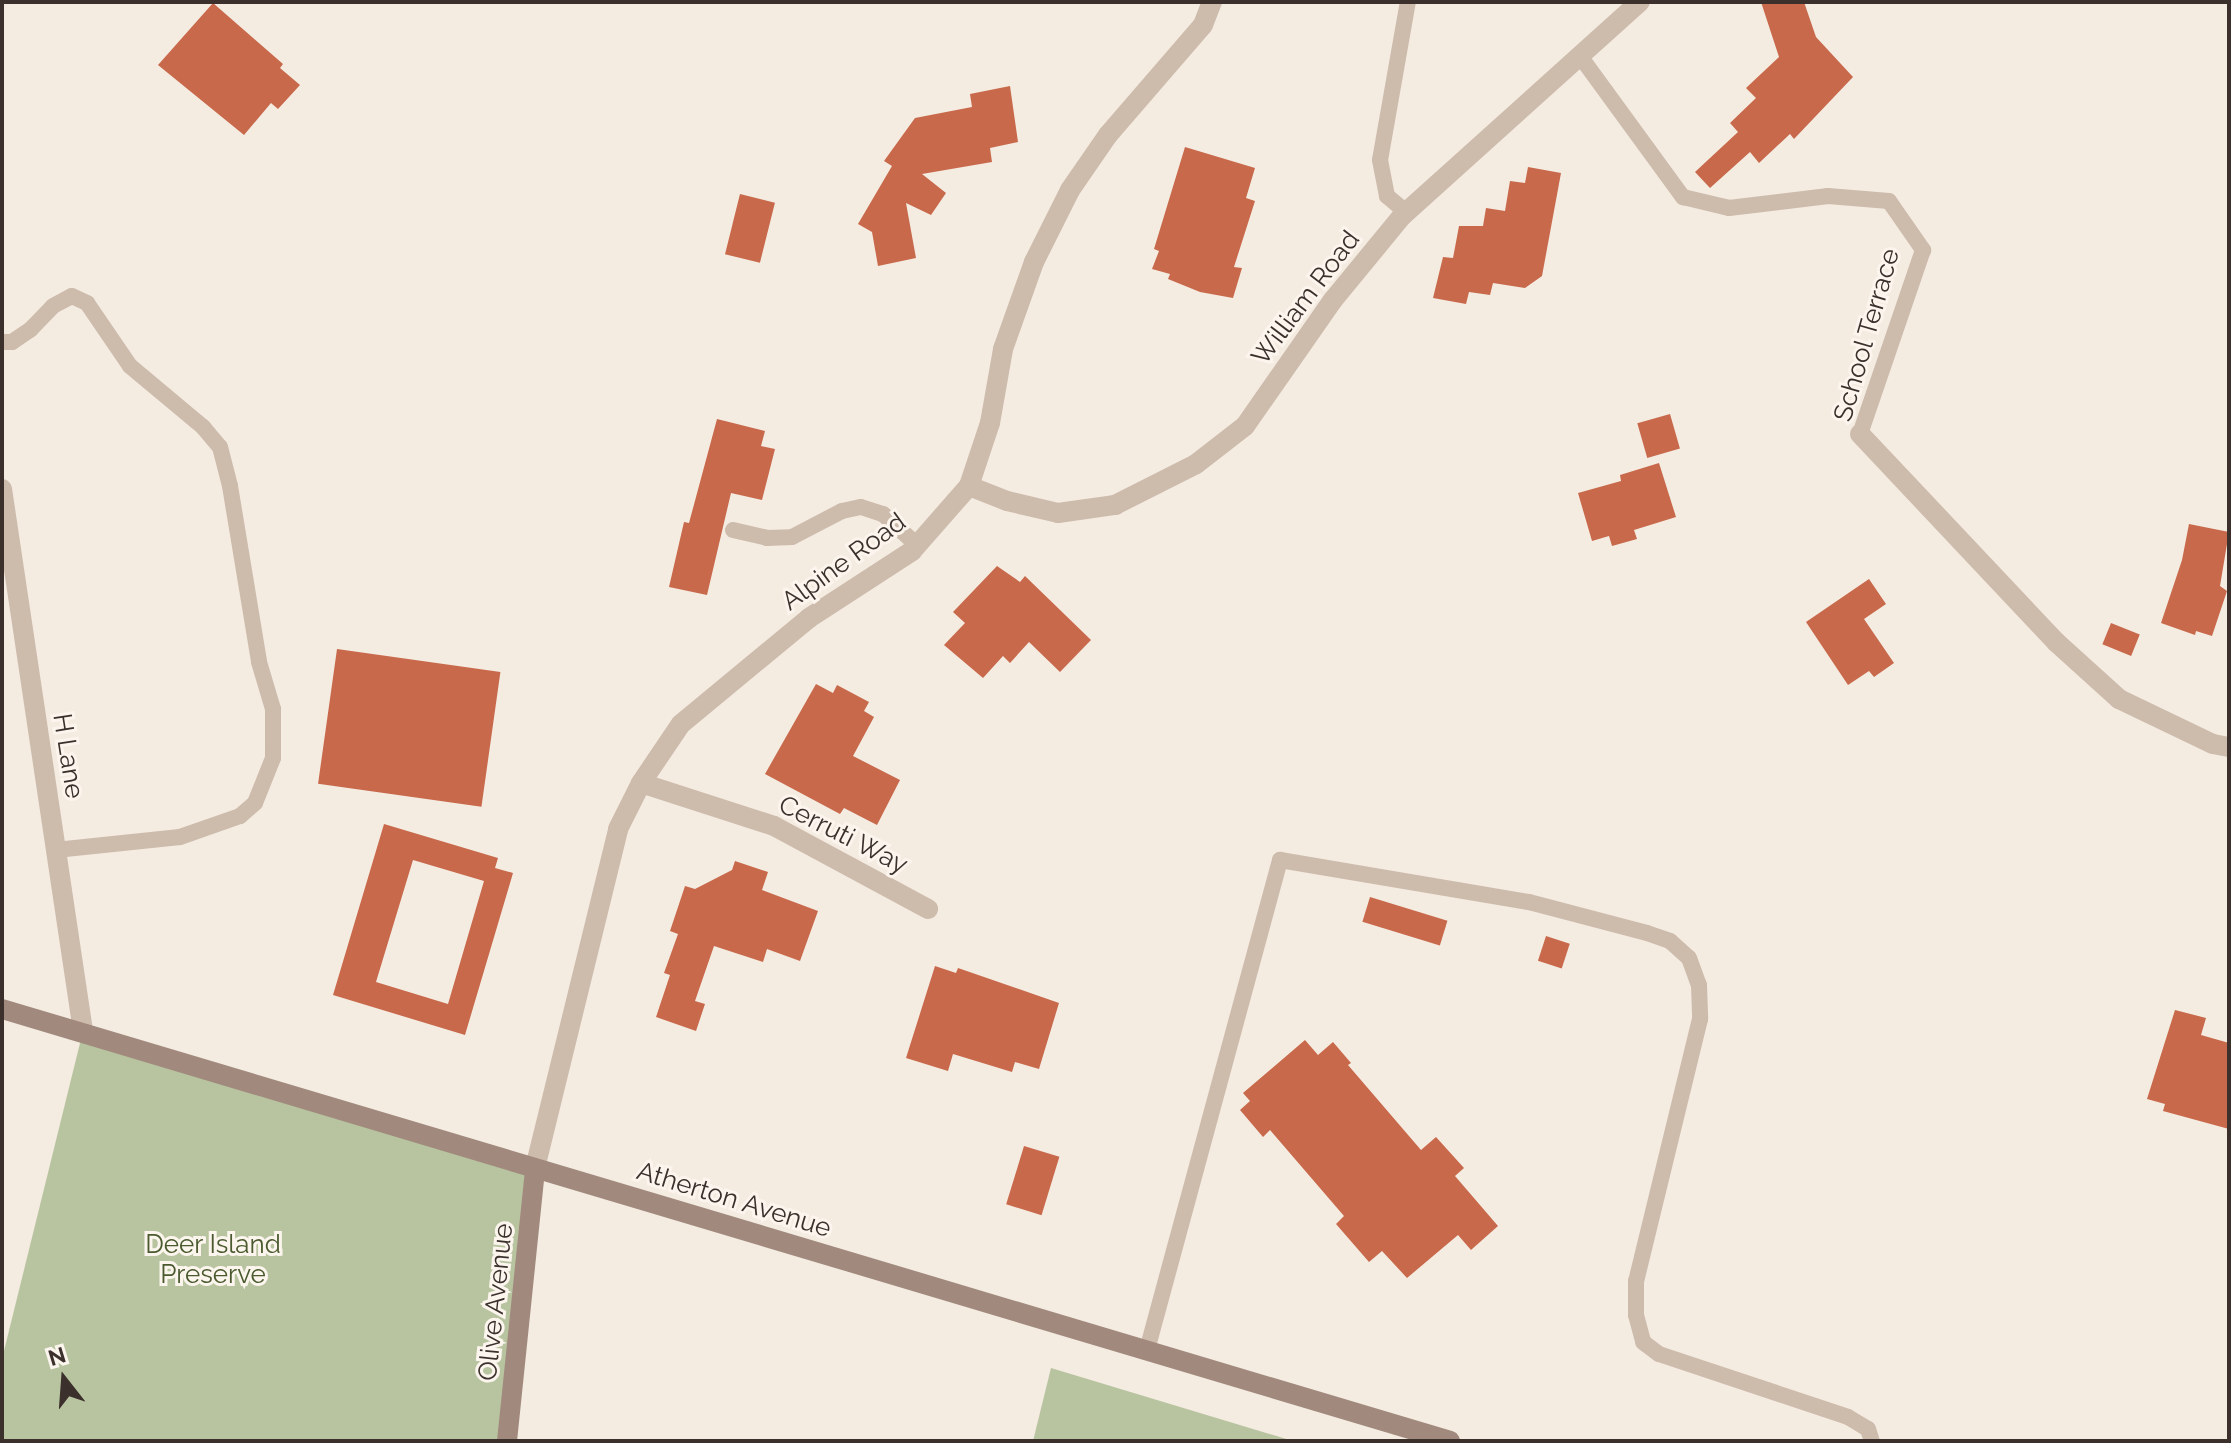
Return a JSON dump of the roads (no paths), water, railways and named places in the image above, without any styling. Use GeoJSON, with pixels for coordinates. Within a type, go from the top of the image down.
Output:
{"type":"FeatureCollection","features":[{"type":"Feature","properties":{"kind":"main road","name":"Atherton Avenue"},"geometry":{"type":"LineString","coordinates":[[2,1009],[1450,1441]]}},
{"type":"Feature","properties":{"kind":"main road","name":"Olive Avenue"},"geometry":{"type":"LineString","coordinates":[[507,1441],[535,1168]]}},
{"type":"Feature","properties":{"kind":"street","name":"Alpine Road"},"geometry":{"type":"LineString","coordinates":[[535,1168],[618,829],[641,783],[681,724],[809,618],[917,545],[969,486],[990,423],[1003,349],[1034,262],[1070,190],[1108,135],[1203,25],[1212,2]]}},
{"type":"Feature","properties":{"kind":"street","name":"William Road"},"geometry":{"type":"LineString","coordinates":[[969,486],[1007,501],[1058,513],[1115,505],[1196,464],[1245,426],[1333,300],[1406,212],[1640,2]]}},
{"type":"Feature","properties":{"kind":"street","name":"School Terrace"},"geometry":{"type":"LineString","coordinates":[[1860,434],[2056,642],[2119,699],[2213,744],[2229,747]]}},
{"type":"Feature","properties":{"kind":"street","name":"H Lane"},"geometry":{"type":"LineString","coordinates":[[2,489],[83,1031]]}},
{"type":"Feature","properties":{"kind":"street","name":"Cerruti Way"},"geometry":{"type":"LineString","coordinates":[[641,783],[774,826],[928,909]]}},
{"type":"Feature","properties":{"kind":"lane"},"geometry":{"type":"LineString","coordinates":[[1406,212],[1387,196],[1380,160],[1408,2]]}},
{"type":"Feature","properties":{"kind":"lane","name":"School Terrace"},"geometry":{"type":"LineString","coordinates":[[1580,56],[1683,197],[1729,208],[1828,196],[1889,201],[1923,250],[1860,434]]}},
{"type":"Feature","properties":{"kind":"lane"},"geometry":{"type":"LineString","coordinates":[[2,342],[12,342],[30,330],[53,306],[72,296],[80,299],[87,303],[130,366],[203,427],[220,447],[230,486],[259,662],[273,709],[273,758],[255,803],[240,816],[180,837],[56,850]]}},
{"type":"Feature","properties":{"kind":"lane"},"geometry":{"type":"LineString","coordinates":[[733,530],[767,538],[792,537],[842,511],[861,507],[883,514],[917,545]]}},
{"type":"Feature","properties":{"kind":"lane"},"geometry":{"type":"LineString","coordinates":[[1147,1350],[1280,860],[1529,902],[1670,941],[1689,958],[1699,985],[1700,1019],[1636,1281],[1636,1315],[1643,1342],[1659,1354],[1848,1417],[1868,1429],[1872,1441]]}},
{"type":"Feature","properties":{"kind":"park label","name":"Deer Island Preserve"},"geometry":{"type":"Point","coordinates":[213,1260]}}]}
